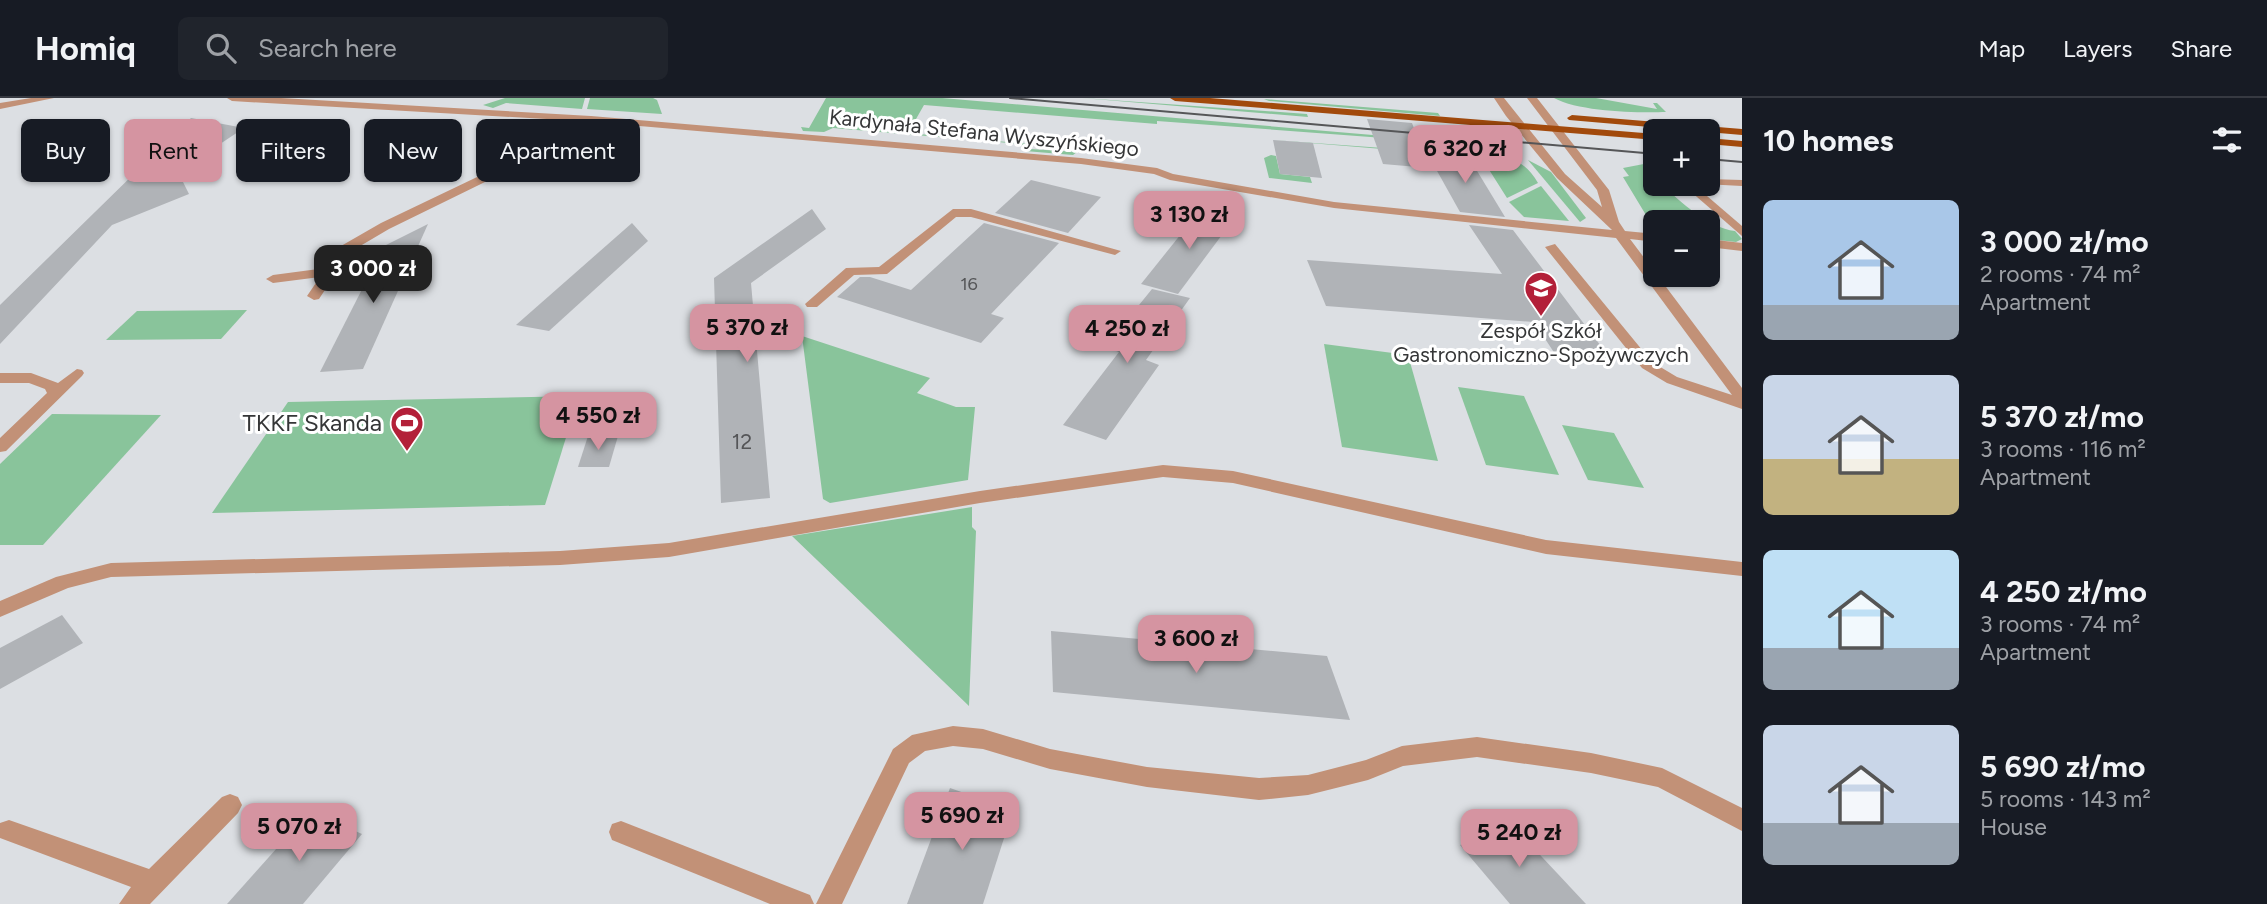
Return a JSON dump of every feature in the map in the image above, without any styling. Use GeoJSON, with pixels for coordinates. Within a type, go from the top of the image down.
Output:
{"type":"FeatureCollection","features":[{"type":"Feature","properties":{"kind":"main road"},"geometry":{"type":"LineString","coordinates":[[1175,98],[1643,136]]}},
{"type":"Feature","properties":{"kind":"main road"},"geometry":{"type":"LineString","coordinates":[[1303,98],[1742,132]]}},
{"type":"Feature","properties":{"kind":"main road"},"geometry":{"type":"LineString","coordinates":[[1720,142],[1742,144]]}},
{"type":"Feature","properties":{"kind":"street"},"geometry":{"type":"LineString","coordinates":[[0,106],[49,98]]}},
{"type":"Feature","properties":{"kind":"street","name":"Kardynała Stefana Wyszyńskiego"},"geometry":{"type":"LineString","coordinates":[[232,98],[591,118],[1081,161],[1157,171],[1182,180],[1334,205],[1617,229],[1643,235]]}},
{"type":"Feature","properties":{"kind":"street"},"geometry":{"type":"LineString","coordinates":[[1499,98],[1509,114],[1561,176],[1617,229],[1742,398]]}},
{"type":"Feature","properties":{"kind":"street"},"geometry":{"type":"LineString","coordinates":[[1532,98],[1603,190],[1617,229]]}},
{"type":"Feature","properties":{"kind":"street"},"geometry":{"type":"LineString","coordinates":[[314,296],[345,249],[546,148],[591,118]]}},
{"type":"Feature","properties":{"kind":"street"},"geometry":{"type":"LineString","coordinates":[[1720,182],[1742,183]]}},
{"type":"Feature","properties":{"kind":"street"},"geometry":{"type":"LineString","coordinates":[[1700,196],[1716,210]]}},
{"type":"Feature","properties":{"kind":"street"},"geometry":{"type":"LineString","coordinates":[[812,304],[850,271],[883,271],[953,213],[971,213],[1115,251]]}},
{"type":"Feature","properties":{"kind":"street"},"geometry":{"type":"LineString","coordinates":[[1720,213],[1742,215]]}},
{"type":"Feature","properties":{"kind":"street"},"geometry":{"type":"LineString","coordinates":[[1720,214],[1742,232]]}},
{"type":"Feature","properties":{"kind":"street"},"geometry":{"type":"LineString","coordinates":[[1720,244],[1742,247]]}},
{"type":"Feature","properties":{"kind":"street"},"geometry":{"type":"LineString","coordinates":[[1551,247],[1647,365],[1672,380],[1742,404]]}},
{"type":"Feature","properties":{"kind":"street"},"geometry":{"type":"LineString","coordinates":[[273,279],[328,272]]}},
{"type":"Feature","properties":{"kind":"street"},"geometry":{"type":"LineString","coordinates":[[0,447],[77,373]]}},
{"type":"Feature","properties":{"kind":"street"},"geometry":{"type":"LineString","coordinates":[[0,378],[32,378],[52,386],[55,394]]}},
{"type":"Feature","properties":{"kind":"street"},"geometry":{"type":"LineString","coordinates":[[0,609],[63,582],[111,570],[561,558],[669,550],[980,497],[1163,471],[1233,477],[1546,547],[1742,569]]}},
{"type":"Feature","properties":{"kind":"street"},"geometry":{"type":"LineString","coordinates":[[829,904],[901,756],[920,742],[953,736],[983,739],[1050,759],[1147,777],[1259,789],[1308,785],[1367,770],[1402,756],[1477,747],[1591,763],[1662,778],[1742,820]]}},
{"type":"Feature","properties":{"kind":"street"},"geometry":{"type":"LineString","coordinates":[[132,904],[230,805]]}},
{"type":"Feature","properties":{"kind":"street"},"geometry":{"type":"LineString","coordinates":[[9,831],[153,883]]}},
{"type":"Feature","properties":{"kind":"street"},"geometry":{"type":"LineString","coordinates":[[621,832],[801,904]]}},
{"type":"Feature","properties":{"kind":"green space"},"geometry":{"type":"Polygon","coordinates":[[[505,98],[585,98],[582,109],[506,103],[493,108],[483,105],[505,98]]]}},
{"type":"Feature","properties":{"kind":"green space"},"geometry":{"type":"Polygon","coordinates":[[[590,98],[653,98],[657,100],[662,114],[587,109],[590,98]]]}},
{"type":"Feature","properties":{"kind":"green space"},"geometry":{"type":"Polygon","coordinates":[[[826,98],[942,98],[1455,142],[1511,159],[1530,172],[1538,183],[1507,198],[1481,157],[1478,158],[1486,170],[1479,170],[1468,156],[1273,140],[1438,152],[1435,145],[1424,141],[1157,121],[1157,124],[924,105],[908,133],[1029,144],[1030,149],[1077,152],[1073,155],[1025,151],[1022,144],[833,128],[824,132],[803,131],[801,127],[809,128],[826,98]]]}},
{"type":"Feature","properties":{"kind":"green space"},"geometry":{"type":"Polygon","coordinates":[[[1082,98],[1307,114],[1308,117],[1082,98]]]}},
{"type":"Feature","properties":{"kind":"green space"},"geometry":{"type":"Polygon","coordinates":[[[1554,98],[1596,98],[1657,109],[1653,103],[1657,103],[1666,112],[1593,109],[1554,98]]]}},
{"type":"Feature","properties":{"kind":"green space"},"geometry":{"type":"Polygon","coordinates":[[[1264,99],[1438,113],[1440,116],[1269,101],[1264,99]]]}},
{"type":"Feature","properties":{"kind":"green space"},"geometry":{"type":"Polygon","coordinates":[[[1276,156],[1280,174],[1310,177],[1312,183],[1269,178],[1264,158],[1276,156]]]}},
{"type":"Feature","properties":{"kind":"green space"},"geometry":{"type":"Polygon","coordinates":[[[1528,160],[1551,172],[1586,218],[1580,222],[1528,160]]]}},
{"type":"Feature","properties":{"kind":"green space"},"geometry":{"type":"Polygon","coordinates":[[[1643,164],[1643,196],[1675,196],[1691,210],[1643,210],[1623,177],[1629,176],[1623,168],[1643,164]]]}},
{"type":"Feature","properties":{"kind":"green space"},"geometry":{"type":"Polygon","coordinates":[[[1541,186],[1569,221],[1524,217],[1509,202],[1541,186]]]}},
{"type":"Feature","properties":{"kind":"green space"},"geometry":{"type":"Polygon","coordinates":[[[1720,227],[1735,231],[1742,239],[1736,242],[1720,240],[1720,227]]]}},
{"type":"Feature","properties":{"kind":"green space"},"geometry":{"type":"Polygon","coordinates":[[[247,310],[221,339],[106,340],[137,311],[247,310]]]}},
{"type":"Feature","properties":{"kind":"green space"},"geometry":{"type":"Polygon","coordinates":[[[802,336],[930,378],[917,393],[956,407],[975,407],[968,480],[830,503],[823,499],[802,336]]]}},
{"type":"Feature","properties":{"kind":"green space"},"geometry":{"type":"Polygon","coordinates":[[[1324,344],[1408,355],[1438,461],[1342,447],[1324,344]]]}},
{"type":"Feature","properties":{"kind":"green space"},"geometry":{"type":"Polygon","coordinates":[[[1458,387],[1524,396],[1559,475],[1486,465],[1458,387]]]}},
{"type":"Feature","properties":{"kind":"green space","name":"TKKF Skanda"},"geometry":{"type":"Polygon","coordinates":[[[579,396],[545,505],[212,513],[288,402],[579,396]]]}},
{"type":"Feature","properties":{"kind":"green space"},"geometry":{"type":"Polygon","coordinates":[[[52,414],[161,415],[43,545],[0,545],[0,464],[52,414]]]}},
{"type":"Feature","properties":{"kind":"green space"},"geometry":{"type":"Polygon","coordinates":[[[1562,425],[1614,433],[1644,488],[1588,480],[1562,425]]]}},
{"type":"Feature","properties":{"kind":"green space"},"geometry":{"type":"Polygon","coordinates":[[[972,507],[972,527],[976,531],[969,706],[792,536],[972,507]]]}},
{"type":"Feature","properties":{"kind":"building"},"geometry":{"type":"Polygon","coordinates":[[[1367,119],[1412,123],[1429,168],[1383,164],[1367,119]]]}},
{"type":"Feature","properties":{"kind":"building"},"geometry":{"type":"Polygon","coordinates":[[[222,124],[236,126],[236,133],[222,143],[222,124]]]}},
{"type":"Feature","properties":{"kind":"building"},"geometry":{"type":"Polygon","coordinates":[[[1273,140],[1313,143],[1322,178],[1280,174],[1273,140]]]}},
{"type":"Feature","properties":{"kind":"building"},"geometry":{"type":"Polygon","coordinates":[[[1427,153],[1468,156],[1505,217],[1460,212],[1427,153]]]}},
{"type":"Feature","properties":{"kind":"building"},"geometry":{"type":"Polygon","coordinates":[[[1031,180],[1101,197],[1068,233],[995,213],[1031,180]]]}},
{"type":"Feature","properties":{"kind":"building"},"geometry":{"type":"Polygon","coordinates":[[[126,182],[183,182],[189,194],[112,225],[0,344],[0,305],[126,182]]]}},
{"type":"Feature","properties":{"kind":"building"},"geometry":{"type":"Polygon","coordinates":[[[812,209],[826,229],[751,283],[770,498],[721,503],[714,278],[812,209]]]}},
{"type":"Feature","properties":{"kind":"building"},"geometry":{"type":"Polygon","coordinates":[[[1201,209],[1236,216],[1178,294],[1141,284],[1201,209]]]}},
{"type":"Feature","properties":{"kind":"building"},"geometry":{"type":"Polygon","coordinates":[[[632,223],[648,241],[549,331],[516,325],[632,223]]]}},
{"type":"Feature","properties":{"kind":"building"},"geometry":{"type":"Polygon","coordinates":[[[984,223],[1059,243],[991,314],[1004,318],[981,343],[837,297],[860,277],[870,277],[911,290],[984,223]]]}},
{"type":"Feature","properties":{"kind":"building"},"geometry":{"type":"Polygon","coordinates":[[[428,224],[363,369],[320,372],[384,246],[428,224]]]}},
{"type":"Feature","properties":{"kind":"building"},"geometry":{"type":"Polygon","coordinates":[[[1469,225],[1513,230],[1613,362],[1557,357],[1534,322],[1326,306],[1307,260],[1502,274],[1469,225]]]}},
{"type":"Feature","properties":{"kind":"building"},"geometry":{"type":"Polygon","coordinates":[[[1152,289],[1190,298],[1146,360],[1159,365],[1106,440],[1063,425],[1119,352],[1105,347],[1152,289]]]}},
{"type":"Feature","properties":{"kind":"building"},"geometry":{"type":"Polygon","coordinates":[[[588,436],[618,436],[609,467],[578,467],[588,436]]]}},
{"type":"Feature","properties":{"kind":"building"},"geometry":{"type":"Polygon","coordinates":[[[62,615],[83,643],[0,689],[0,648],[62,615]]]}},
{"type":"Feature","properties":{"kind":"building"},"geometry":{"type":"Polygon","coordinates":[[[1051,631],[1327,656],[1350,720],[1053,692],[1051,631]]]}},
{"type":"Feature","properties":{"kind":"building"},"geometry":{"type":"Polygon","coordinates":[[[950,788],[1013,810],[983,904],[907,904],[950,788]]]}},
{"type":"Feature","properties":{"kind":"building"},"geometry":{"type":"Polygon","coordinates":[[[310,811],[362,834],[303,904],[227,904],[310,811]]]}},
{"type":"Feature","properties":{"kind":"building"},"geometry":{"type":"Polygon","coordinates":[[[1511,824],[1586,904],[1510,904],[1460,845],[1511,824]]]}},
{"type":"Feature","properties":{"kind":"tram line"},"geometry":{"type":"LineString","coordinates":[[1010,98],[1643,153]]}},
{"type":"Feature","properties":{"kind":"tram line"},"geometry":{"type":"LineString","coordinates":[[1720,160],[1742,162]]}},
{"type":"Feature","properties":{"kind":"place","name":"Zespół Szkół Gastronomiczno-Spożywczych"},"geometry":{"type":"Point","coordinates":[1541,318]}},
{"type":"Feature","properties":{"kind":"place","name":"TKKF Skanda"},"geometry":{"type":"Point","coordinates":[407,453]}}]}
